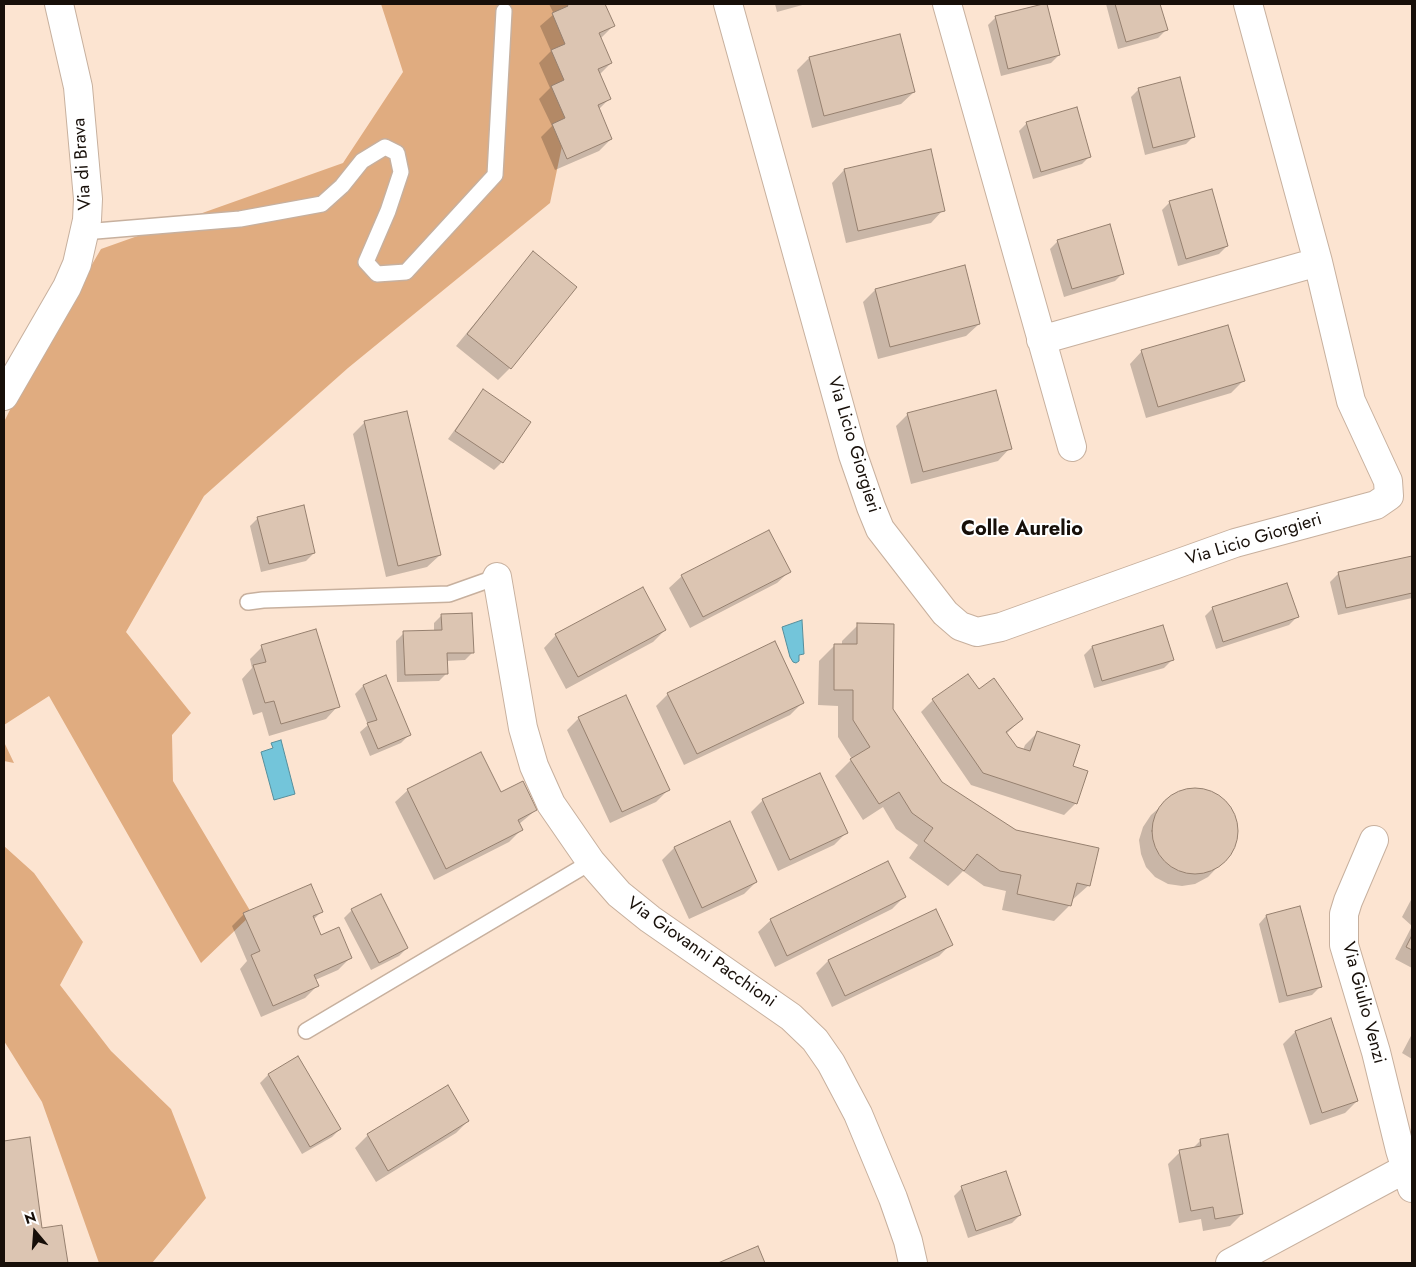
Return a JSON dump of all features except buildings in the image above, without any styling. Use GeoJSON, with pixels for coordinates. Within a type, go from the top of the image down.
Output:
{"type":"FeatureCollection","features":[{"type":"Feature","properties":{"kind":"street","name":"Via di Brava"},"geometry":{"type":"LineString","coordinates":[[4,396],[67,287],[77,264],[84,232],[88,198],[78,87],[59,4]]}},
{"type":"Feature","properties":{"kind":"street","name":"Via Licio Giorgieri"},"geometry":{"type":"LineString","coordinates":[[728,4],[853,455],[871,507],[880,529],[891,544],[955,622],[971,631],[993,630],[1200,554],[1271,532],[1376,505],[1389,496],[1388,481],[1351,401],[1318,262]]}},
{"type":"Feature","properties":{"kind":"street"},"geometry":{"type":"LineString","coordinates":[[947,4],[1072,447]]}},
{"type":"Feature","properties":{"kind":"street"},"geometry":{"type":"LineString","coordinates":[[1041,340],[1318,262],[1248,4]]}},
{"type":"Feature","properties":{"kind":"street","name":"Via Giovanni Pacchioni"},"geometry":{"type":"LineString","coordinates":[[496,577],[523,728],[534,766],[551,804],[591,862],[619,894],[650,919],[791,1017],[815,1040],[830,1063],[861,1123],[893,1198],[908,1241],[913,1263]]}},
{"type":"Feature","properties":{"kind":"street","name":"Via Giulio Venzi"},"geometry":{"type":"LineString","coordinates":[[1374,840],[1344,914],[1344,945],[1376,1052],[1409,1179]]}},
{"type":"Feature","properties":{"kind":"street"},"geometry":{"type":"LineString","coordinates":[[1230,1263],[1409,1179]]}},
{"type":"Feature","properties":{"kind":"lane"},"geometry":{"type":"LineString","coordinates":[[84,232],[240,219],[322,204],[342,186],[362,161],[385,147],[397,153],[401,172],[388,211],[366,262],[377,274],[406,272],[495,175],[504,11]]}},
{"type":"Feature","properties":{"kind":"lane"},"geometry":{"type":"LineString","coordinates":[[248,602],[449,594],[496,577]]}},
{"type":"Feature","properties":{"kind":"lane"},"geometry":{"type":"LineString","coordinates":[[306,1031],[591,862]]}},
{"type":"Feature","properties":{"kind":"shaded area"},"geometry":{"type":"Polygon","coordinates":[[[381,4],[592,4],[550,203],[348,368],[204,496],[126,632],[191,713],[172,735],[173,781],[252,914],[201,963],[49,696],[4,725],[4,422],[25,379],[101,249],[343,163],[403,72],[381,4]]]}},
{"type":"Feature","properties":{"kind":"shaded area"},"geometry":{"type":"Polygon","coordinates":[[[4,742],[14,763],[4,761],[4,742]]]}},
{"type":"Feature","properties":{"kind":"shaded area"},"geometry":{"type":"Polygon","coordinates":[[[4,846],[34,873],[83,942],[60,985],[111,1051],[171,1109],[206,1198],[152,1263],[99,1263],[42,1102],[4,1041],[4,846]]]}},
{"type":"Feature","properties":{"kind":"water"},"geometry":{"type":"Polygon","coordinates":[[[802,620],[804,654],[799,655],[799,661],[796,663],[790,657],[782,627],[802,620]]]}},
{"type":"Feature","properties":{"kind":"water"},"geometry":{"type":"Polygon","coordinates":[[[281,740],[295,794],[274,800],[261,752],[273,748],[271,743],[281,740]]]}},
{"type":"Feature","properties":{"kind":"district","name":"Colle Aurelio"},"geometry":{"type":"Point","coordinates":[1022,530]}}]}
